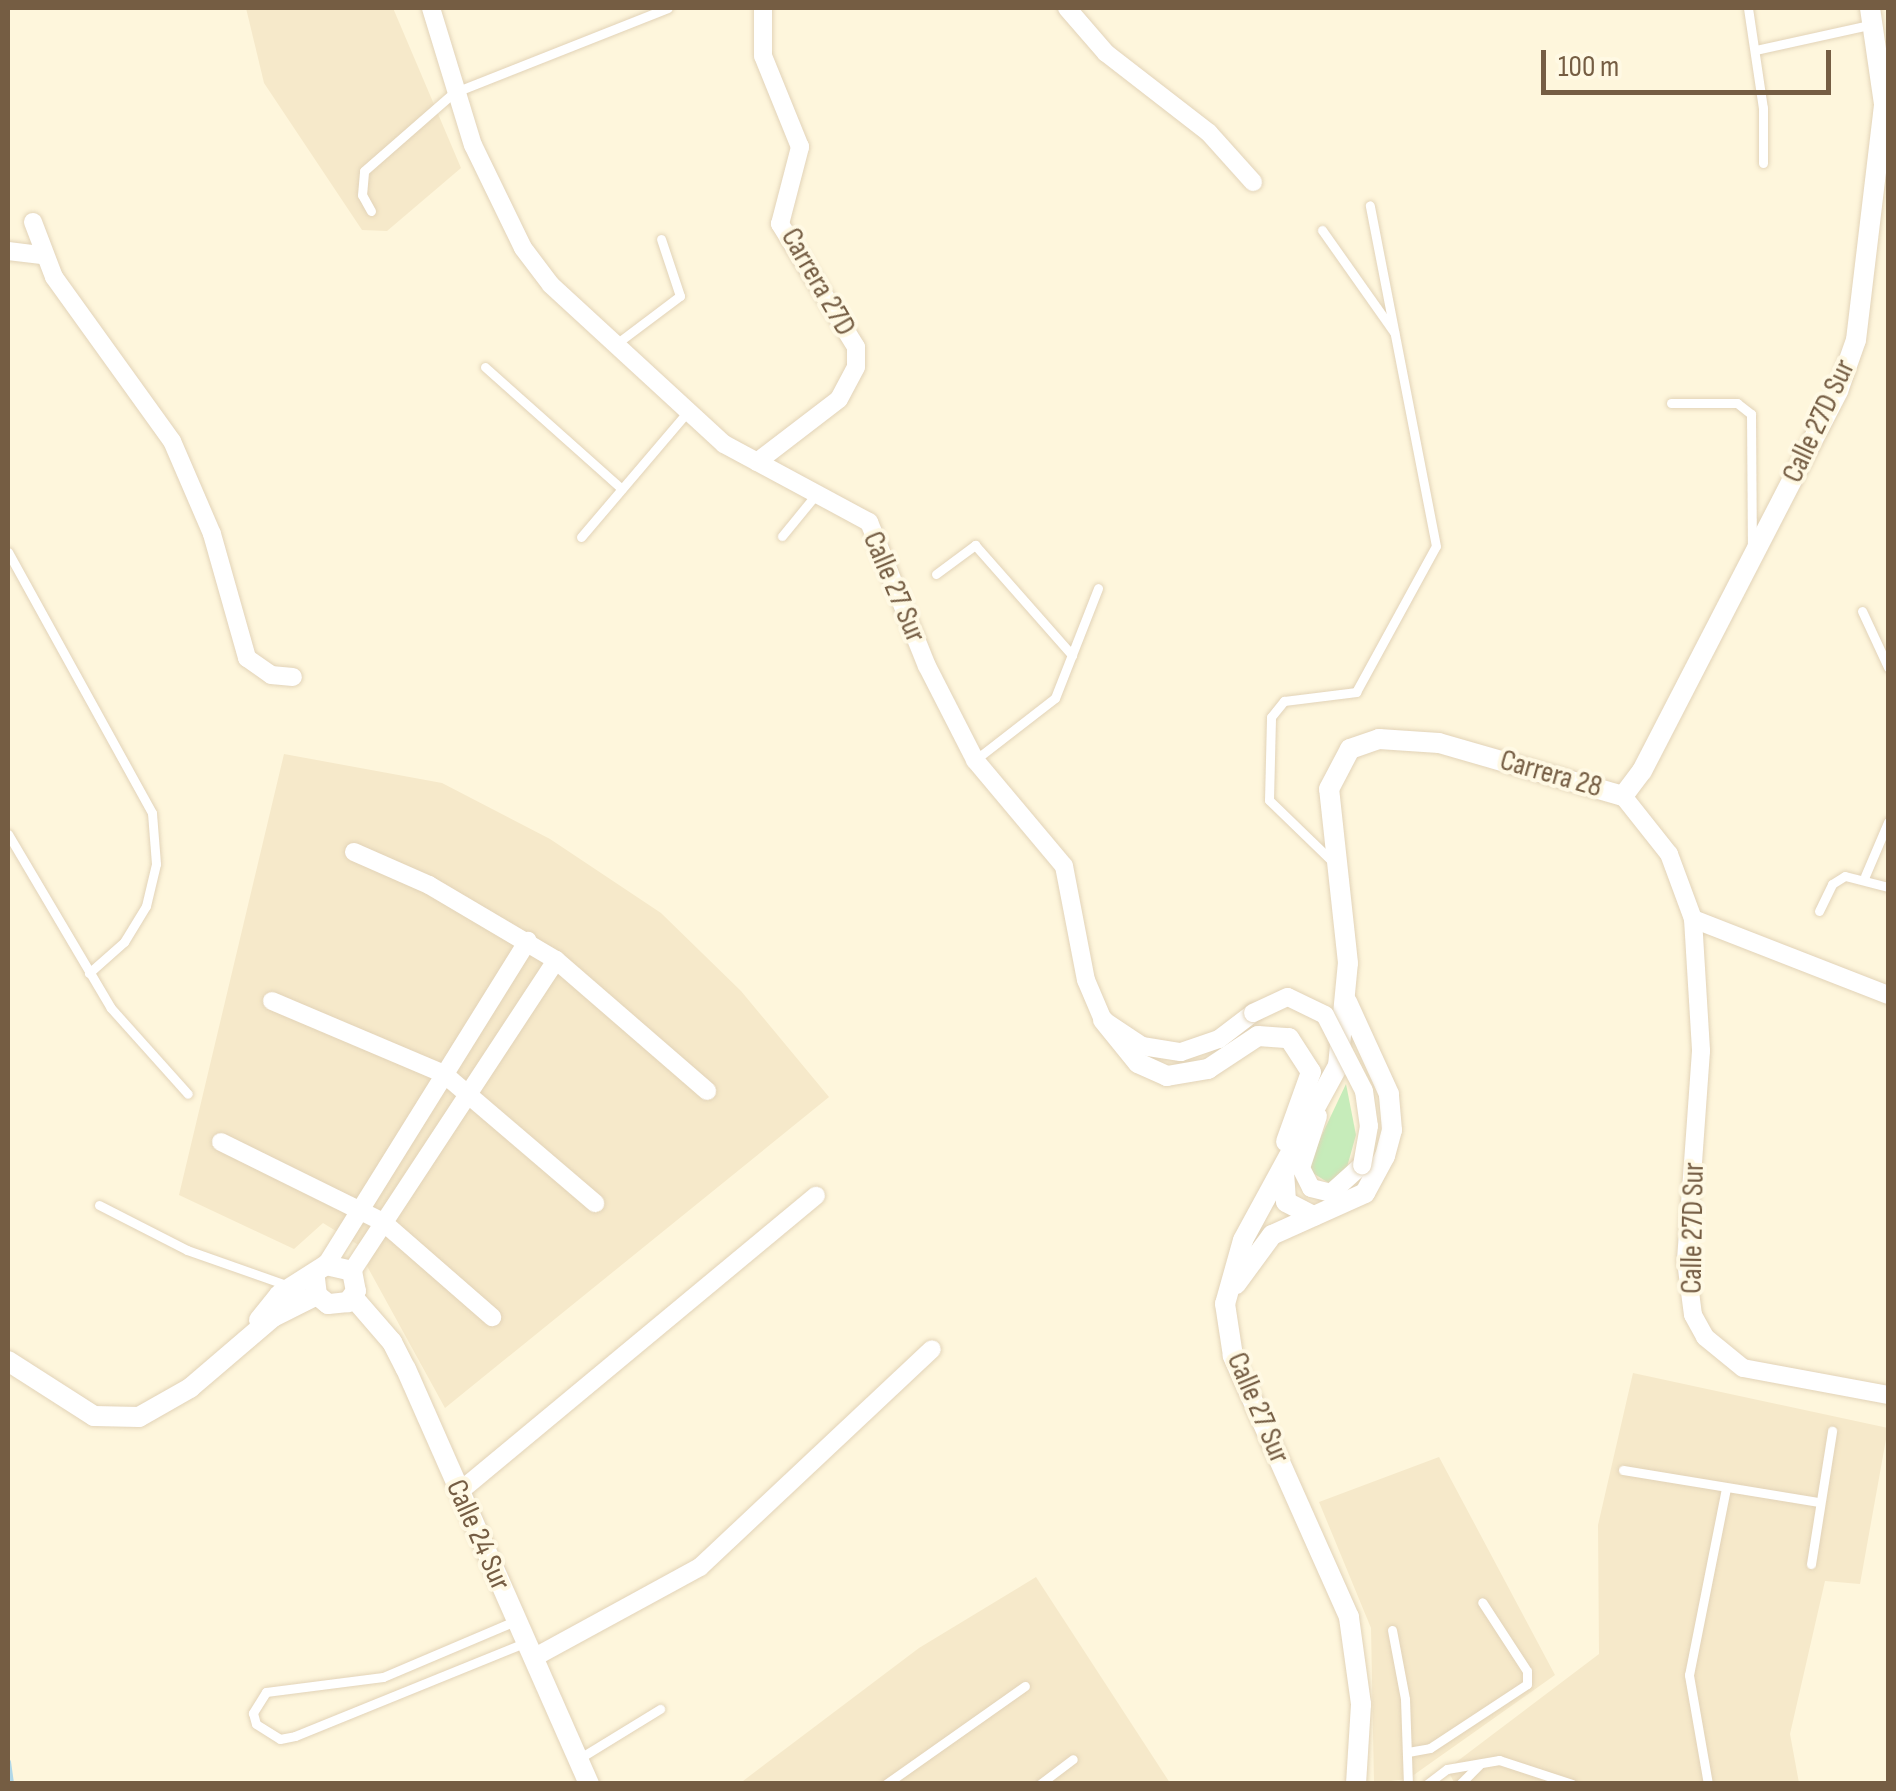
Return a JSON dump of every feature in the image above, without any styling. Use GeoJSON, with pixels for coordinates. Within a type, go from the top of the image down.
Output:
{"type":"FeatureCollection","features":[{"type":"Feature","properties":{"kind":"street","name":"Calle 27 Sur"},"geometry":{"type":"LineString","coordinates":[[431,8],[453,93],[524,248],[551,286],[685,414],[757,462],[820,490],[876,532],[927,666],[975,760],[1064,866],[1086,980],[1104,1020]]}},
{"type":"Feature","properties":{"kind":"street","name":"Carrera 27D"},"geometry":{"type":"LineString","coordinates":[[757,462],[839,399],[856,367],[856,347],[780,224],[800,147],[762,56],[762,8]]}},
{"type":"Feature","properties":{"kind":"street"},"geometry":{"type":"LineString","coordinates":[[1068,8],[1106,53],[1209,134],[1254,182]]}},
{"type":"Feature","properties":{"kind":"street","name":"Calle 27D Sur"},"geometry":{"type":"LineString","coordinates":[[1622,796],[1838,391],[1856,340],[1886,104],[1886,69],[1873,16]]}},
{"type":"Feature","properties":{"kind":"street"},"geometry":{"type":"LineString","coordinates":[[33,222],[42,255],[172,441],[212,534],[247,658],[271,675],[293,677]]}},
{"type":"Feature","properties":{"kind":"street"},"geometry":{"type":"LineString","coordinates":[[8,251],[42,255]]}},
{"type":"Feature","properties":{"kind":"street","name":"Carrera 28"},"geometry":{"type":"LineString","coordinates":[[1348,963],[1327,816],[1336,766],[1350,749],[1379,739],[1439,743],[1622,796],[1668,854],[1693,920]]}},
{"type":"Feature","properties":{"kind":"street"},"geometry":{"type":"LineString","coordinates":[[354,852],[428,885],[528,941],[556,960],[707,1091]]}},
{"type":"Feature","properties":{"kind":"street"},"geometry":{"type":"LineString","coordinates":[[1693,920],[1888,995]]}},
{"type":"Feature","properties":{"kind":"street","name":"Calle 27D Sur"},"geometry":{"type":"LineString","coordinates":[[1693,920],[1700,988],[1686,1261],[1693,1315],[1705,1337],[1744,1368],[1888,1395]]}},
{"type":"Feature","properties":{"kind":"street"},"geometry":{"type":"LineString","coordinates":[[8,1361],[67,1403],[118,1422],[167,1404],[320,1279],[359,1208],[528,941]]}},
{"type":"Feature","properties":{"kind":"street"},"geometry":{"type":"LineString","coordinates":[[320,1279],[334,1306],[353,1297],[352,1271],[556,960]]}},
{"type":"Feature","properties":{"kind":"street","name":"Calle 27 Sur"},"geometry":{"type":"LineString","coordinates":[[1348,963],[1346,998],[1329,1088],[1243,1240],[1230,1270],[1226,1320],[1233,1356],[1349,1617],[1361,1704],[1356,1784]]}},
{"type":"Feature","properties":{"kind":"street"},"geometry":{"type":"LineString","coordinates":[[1104,1020],[1142,1046],[1181,1052],[1220,1038],[1253,1013],[1288,997],[1325,1015],[1364,1091],[1370,1126],[1362,1165],[1344,1206]]}},
{"type":"Feature","properties":{"kind":"street"},"geometry":{"type":"LineString","coordinates":[[1226,1320],[1234,1288],[1256,1252],[1272,1235],[1344,1206],[1374,1180],[1392,1130],[1389,1094],[1346,998]]}},
{"type":"Feature","properties":{"kind":"street"},"geometry":{"type":"LineString","coordinates":[[272,1001],[444,1074],[470,1091],[595,1203]]}},
{"type":"Feature","properties":{"kind":"street"},"geometry":{"type":"LineString","coordinates":[[1104,1020],[1138,1063],[1167,1076],[1208,1070],[1258,1036],[1289,1038],[1308,1058],[1311,1085],[1243,1240]]}},
{"type":"Feature","properties":{"kind":"street"},"geometry":{"type":"LineString","coordinates":[[1329,1088],[1301,1168],[1311,1188],[1332,1193],[1362,1165]]}},
{"type":"Feature","properties":{"kind":"street"},"geometry":{"type":"LineString","coordinates":[[221,1142],[383,1222],[492,1317]]}},
{"type":"Feature","properties":{"kind":"street"},"geometry":{"type":"LineString","coordinates":[[1284,1168],[1286,1202],[1314,1216]]}},
{"type":"Feature","properties":{"kind":"street"},"geometry":{"type":"LineString","coordinates":[[459,1492],[816,1196]]}},
{"type":"Feature","properties":{"kind":"street"},"geometry":{"type":"LineString","coordinates":[[254,1331],[292,1287],[352,1271]]}},
{"type":"Feature","properties":{"kind":"street","name":"Calle 24 Sur"},"geometry":{"type":"LineString","coordinates":[[353,1297],[392,1342],[588,1784]]}},
{"type":"Feature","properties":{"kind":"street"},"geometry":{"type":"LineString","coordinates":[[529,1650],[700,1566],[932,1350]]}},
{"type":"Feature","properties":{"kind":"lane"},"geometry":{"type":"LineString","coordinates":[[370,211],[362,194],[364,171],[453,93],[668,8]]}},
{"type":"Feature","properties":{"kind":"lane"},"geometry":{"type":"LineString","coordinates":[[1748,8],[1756,50],[1763,163]]}},
{"type":"Feature","properties":{"kind":"lane"},"geometry":{"type":"LineString","coordinates":[[1756,50],[1873,16]]}},
{"type":"Feature","properties":{"kind":"lane"},"geometry":{"type":"LineString","coordinates":[[1335,864],[1269,800],[1271,717],[1284,702],[1356,692],[1436,555],[1370,205]]}},
{"type":"Feature","properties":{"kind":"lane"},"geometry":{"type":"LineString","coordinates":[[1322,230],[1395,334]]}},
{"type":"Feature","properties":{"kind":"lane"},"geometry":{"type":"LineString","coordinates":[[615,345],[680,296],[660,239]]}},
{"type":"Feature","properties":{"kind":"lane"},"geometry":{"type":"LineString","coordinates":[[485,367],[622,489]]}},
{"type":"Feature","properties":{"kind":"lane"},"geometry":{"type":"LineString","coordinates":[[1671,404],[1736,403],[1752,414],[1747,526],[1753,556]]}},
{"type":"Feature","properties":{"kind":"lane"},"geometry":{"type":"LineString","coordinates":[[582,537],[685,414]]}},
{"type":"Feature","properties":{"kind":"lane"},"geometry":{"type":"LineString","coordinates":[[782,536],[820,490]]}},
{"type":"Feature","properties":{"kind":"lane"},"geometry":{"type":"LineString","coordinates":[[936,574],[975,545],[1072,655]]}},
{"type":"Feature","properties":{"kind":"lane"},"geometry":{"type":"LineString","coordinates":[[8,552],[152,813],[156,864],[146,906],[124,942],[89,973]]}},
{"type":"Feature","properties":{"kind":"lane"},"geometry":{"type":"LineString","coordinates":[[975,760],[1055,698],[1098,588]]}},
{"type":"Feature","properties":{"kind":"lane"},"geometry":{"type":"LineString","coordinates":[[1862,611],[1888,668]]}},
{"type":"Feature","properties":{"kind":"lane"},"geometry":{"type":"LineString","coordinates":[[1865,876],[1888,822]]}},
{"type":"Feature","properties":{"kind":"lane"},"geometry":{"type":"LineString","coordinates":[[8,834],[111,1008],[188,1094]]}},
{"type":"Feature","properties":{"kind":"lane"},"geometry":{"type":"LineString","coordinates":[[1819,911],[1832,884],[1845,876],[1865,876],[1888,887]]}},
{"type":"Feature","properties":{"kind":"lane"},"geometry":{"type":"LineString","coordinates":[[99,1204],[187,1250],[292,1287]]}},
{"type":"Feature","properties":{"kind":"lane"},"geometry":{"type":"LineString","coordinates":[[1811,1564],[1832,1431]]}},
{"type":"Feature","properties":{"kind":"lane"},"geometry":{"type":"LineString","coordinates":[[1624,1470],[1819,1502]]}},
{"type":"Feature","properties":{"kind":"lane"},"geometry":{"type":"LineString","coordinates":[[1708,1784],[1689,1675],[1726,1488]]}},
{"type":"Feature","properties":{"kind":"lane"},"geometry":{"type":"LineString","coordinates":[[1408,1752],[1430,1748],[1527,1684],[1527,1671],[1482,1602]]}},
{"type":"Feature","properties":{"kind":"lane"},"geometry":{"type":"LineString","coordinates":[[516,1620],[382,1677],[266,1692],[253,1713],[256,1724],[280,1739],[295,1736],[529,1650]]}},
{"type":"Feature","properties":{"kind":"lane"},"geometry":{"type":"LineString","coordinates":[[1392,1630],[1408,1752],[1408,1784]]}},
{"type":"Feature","properties":{"kind":"lane"},"geometry":{"type":"LineString","coordinates":[[886,1784],[1024,1686]]}},
{"type":"Feature","properties":{"kind":"lane"},"geometry":{"type":"LineString","coordinates":[[578,1759],[660,1708]]}},
{"type":"Feature","properties":{"kind":"lane"},"geometry":{"type":"LineString","coordinates":[[1040,1784],[1073,1759]]}},
{"type":"Feature","properties":{"kind":"lane"},"geometry":{"type":"LineString","coordinates":[[1428,1784],[1447,1769],[1512,1762],[1572,1784]]}},
{"type":"Feature","properties":{"kind":"lane"},"geometry":{"type":"LineString","coordinates":[[1460,1784],[1481,1763]]}},
{"type":"Feature","properties":{"kind":"shaded area"},"geometry":{"type":"Polygon","coordinates":[[[246,8],[393,8],[461,168],[387,231],[362,230],[264,83],[246,8]]]}},
{"type":"Feature","properties":{"kind":"shaded area"},"geometry":{"type":"Polygon","coordinates":[[[284,754],[442,783],[550,839],[661,913],[741,991],[829,1097],[445,1408],[367,1266],[373,1254],[323,1223],[294,1249],[179,1195],[284,754]]]}},
{"type":"Feature","properties":{"kind":"shaded area"},"geometry":{"type":"Polygon","coordinates":[[[1633,1373],[1888,1428],[1860,1584],[1825,1581],[1790,1734],[1799,1783],[1455,1784],[1447,1769],[1599,1654],[1598,1525],[1633,1373]]]}},
{"type":"Feature","properties":{"kind":"shaded area"},"geometry":{"type":"Polygon","coordinates":[[[1439,1457],[1555,1675],[1408,1779],[1374,1783],[1371,1628],[1319,1502],[1439,1457]]]}},
{"type":"Feature","properties":{"kind":"shaded area"},"geometry":{"type":"Polygon","coordinates":[[[1036,1577],[1170,1783],[739,1784],[919,1648],[1036,1577]]]}},
{"type":"Feature","properties":{"kind":"green space"},"geometry":{"type":"Polygon","coordinates":[[[1346,1084],[1356,1135],[1347,1167],[1329,1183],[1311,1172],[1311,1158],[1346,1084]]]}},
{"type":"Feature","properties":{"kind":"waterway"},"geometry":{"type":"LineString","coordinates":[[8,1762],[11,1784]]}}]}
